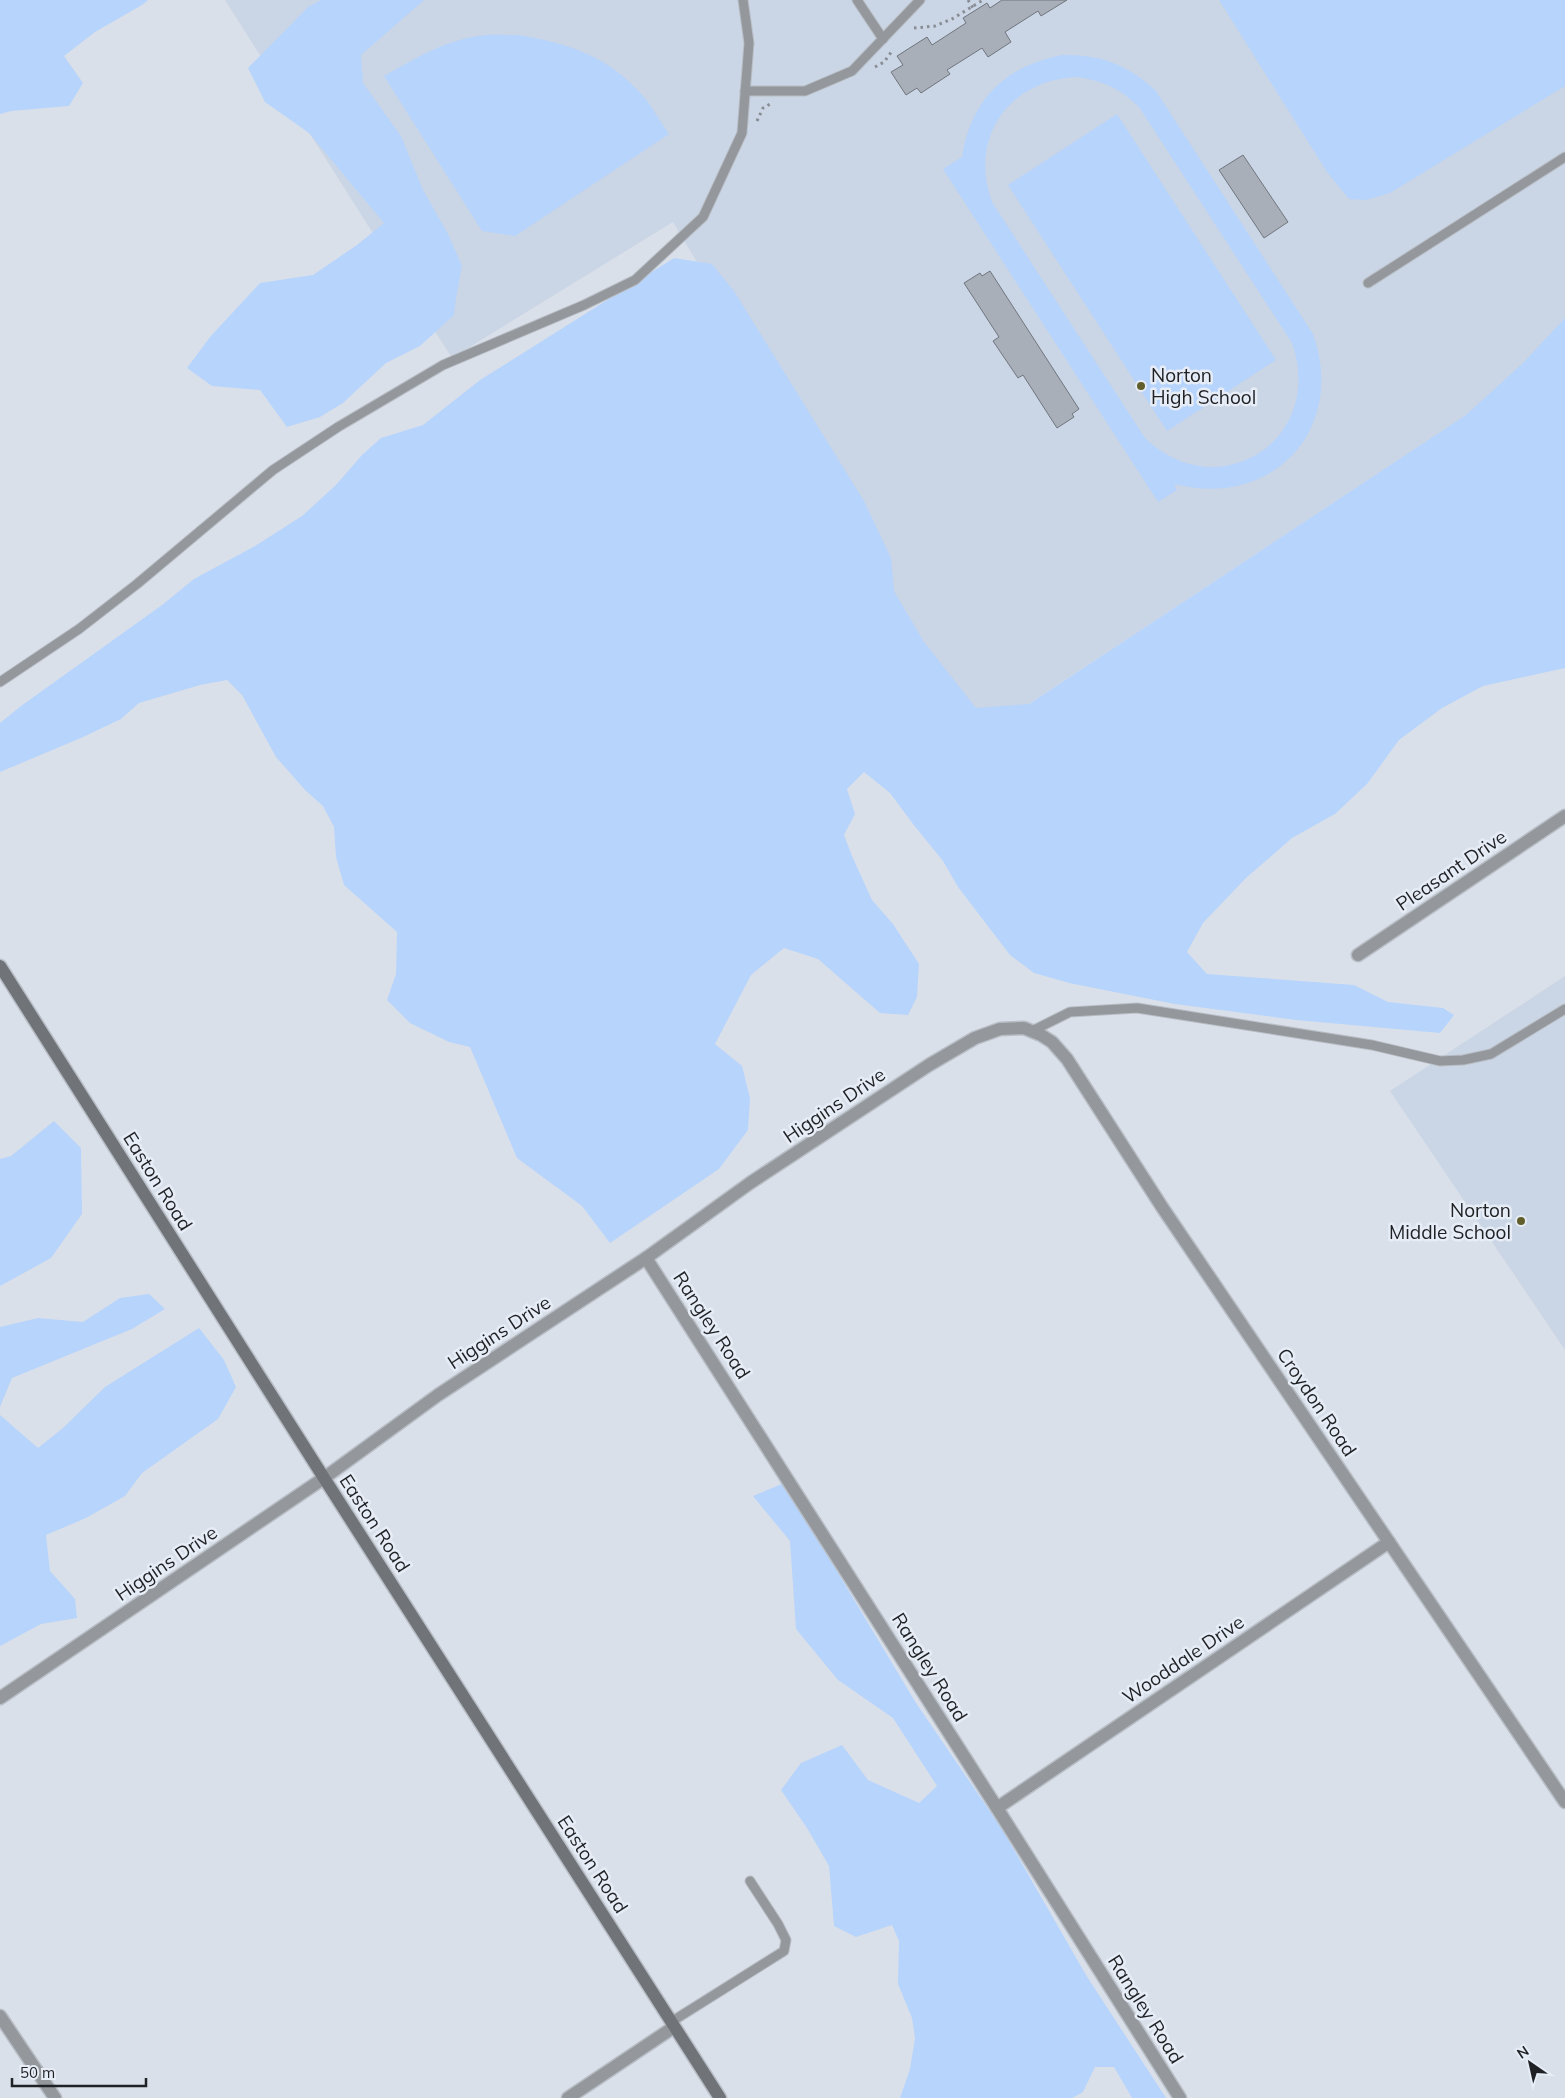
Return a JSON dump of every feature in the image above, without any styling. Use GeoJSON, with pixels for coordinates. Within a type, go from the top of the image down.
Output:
{"type":"FeatureCollection","features":[{"type":"Feature","properties":{"kind":"street","name":"Pleasant Drive"},"geometry":{"type":"LineString","coordinates":[[1358,955],[1565,816]]}},
{"type":"Feature","properties":{"kind":"street","name":"Easton Road"},"geometry":{"type":"LineString","coordinates":[[0,966],[720,2098]]}},
{"type":"Feature","properties":{"kind":"street","name":"Higgins Drive"},"geometry":{"type":"LineString","coordinates":[[0,1698],[324,1478],[438,1395],[646,1258],[750,1183],[929,1065],[974,1038],[1000,1029],[1032,1030]]}},
{"type":"Feature","properties":{"kind":"street","name":"Croydon Road"},"geometry":{"type":"LineString","coordinates":[[1032,1030],[1052,1042],[1067,1059],[1162,1207],[1565,1802]]}},
{"type":"Feature","properties":{"kind":"street","name":"Rangley Road"},"geometry":{"type":"LineString","coordinates":[[646,1258],[1180,2098]]}},
{"type":"Feature","properties":{"kind":"street","name":"Wooddale Drive"},"geometry":{"type":"LineString","coordinates":[[997,1808],[1390,1542]]}},
{"type":"Feature","properties":{"kind":"street"},"geometry":{"type":"LineString","coordinates":[[0,2016],[55,2098]]}},
{"type":"Feature","properties":{"kind":"street"},"geometry":{"type":"LineString","coordinates":[[568,2098],[673,2025]]}},
{"type":"Feature","properties":{"kind":"lane"},"geometry":{"type":"LineString","coordinates":[[0,682],[79,630],[137,584],[272,470],[338,427],[443,365],[584,305],[635,280],[703,217],[742,133],[749,43],[743,0]]}},
{"type":"Feature","properties":{"kind":"lane"},"geometry":{"type":"LineString","coordinates":[[857,0],[883,39]]}},
{"type":"Feature","properties":{"kind":"lane"},"geometry":{"type":"LineString","coordinates":[[745,91],[805,91],[852,70],[920,0]]}},
{"type":"Feature","properties":{"kind":"lane"},"geometry":{"type":"LineString","coordinates":[[1368,283],[1565,157]]}},
{"type":"Feature","properties":{"kind":"lane"},"geometry":{"type":"LineString","coordinates":[[1032,1030],[1070,1012],[1137,1008],[1346,1041],[1440,1061],[1463,1060],[1491,1054],[1565,1009]]}},
{"type":"Feature","properties":{"kind":"lane"},"geometry":{"type":"LineString","coordinates":[[673,2025],[784,1951],[786,1940],[778,1924],[750,1881]]}},
{"type":"Feature","properties":{"kind":"path"},"geometry":{"type":"LineString","coordinates":[[968,0],[973,8]]}},
{"type":"Feature","properties":{"kind":"shaded area"},"geometry":{"type":"Polygon","coordinates":[[[0,0],[148,0],[95,32],[64,56],[83,83],[69,106],[11,111],[0,114],[0,0]]]}},
{"type":"Feature","properties":{"kind":"shaded area","name":"Norton High School"},"geometry":{"type":"Polygon","coordinates":[[[225,0],[1565,0],[1565,350],[980,736],[673,222],[452,358],[225,0]]]}},
{"type":"Feature","properties":{"kind":"shaded area"},"geometry":{"type":"Polygon","coordinates":[[[321,0],[424,0],[361,55],[363,83],[401,136],[423,190],[448,234],[462,266],[454,315],[420,346],[386,363],[343,403],[320,417],[287,427],[260,390],[212,386],[187,368],[210,337],[260,283],[313,275],[357,245],[384,223],[309,133],[265,102],[248,68],[308,7],[321,0]]]}},
{"type":"Feature","properties":{"kind":"shaded area"},"geometry":{"type":"Polygon","coordinates":[[[1219,0],[1565,0],[1565,86],[1390,193],[1366,200],[1349,199],[1327,172],[1219,0]]]}},
{"type":"Feature","properties":{"kind":"shaded area"},"geometry":{"type":"Polygon","coordinates":[[[482,35],[517,35],[570,47],[586,53],[615,70],[643,96],[669,134],[515,236],[482,231],[384,76],[406,63],[452,42],[482,35]]]}},
{"type":"Feature","properties":{"kind":"shaded area"},"geometry":{"type":"Polygon","coordinates":[[[1062,55],[1101,59],[1135,74],[1156,91],[1313,334],[1321,369],[1319,401],[1310,430],[1293,454],[1270,473],[1242,485],[1210,489],[1174,484],[1177,490],[1158,502],[943,169],[962,157],[974,118],[994,88],[1024,67],[1062,55]],[[1078,77],[1054,80],[1032,88],[1015,100],[1000,116],[991,134],[986,155],[986,178],[992,202],[1145,438],[1174,458],[1204,467],[1233,464],[1259,453],[1280,434],[1294,408],[1298,378],[1292,343],[1139,107],[1118,91],[1078,77]]]}},
{"type":"Feature","properties":{"kind":"shaded area"},"geometry":{"type":"Polygon","coordinates":[[[1117,114],[1276,360],[1167,431],[1008,185],[1117,114]]]}},
{"type":"Feature","properties":{"kind":"shaded area"},"geometry":{"type":"Polygon","coordinates":[[[674,258],[712,264],[734,291],[864,501],[891,558],[894,591],[924,642],[976,708],[1029,704],[1466,415],[1523,363],[1565,318],[1565,668],[1483,686],[1442,708],[1399,740],[1367,784],[1335,814],[1292,838],[1246,878],[1203,923],[1187,952],[1207,974],[1354,985],[1388,1002],[1443,1008],[1454,1015],[1440,1033],[1296,1020],[1175,1004],[1069,983],[1034,973],[1010,955],[958,887],[943,861],[890,793],[864,772],[847,789],[855,814],[844,835],[872,900],[893,924],[919,964],[917,997],[908,1015],[880,1013],[818,959],[784,948],[751,975],[715,1044],[742,1066],[750,1098],[748,1130],[719,1169],[610,1243],[582,1206],[517,1158],[470,1047],[449,1042],[410,1023],[387,1000],[396,974],[397,932],[344,885],[336,857],[334,827],[323,806],[305,790],[276,757],[242,695],[227,680],[200,685],[139,703],[121,719],[0,772],[0,723],[21,706],[162,605],[194,579],[255,546],[302,516],[336,485],[362,455],[381,438],[423,425],[480,380],[674,258]]]}},
{"type":"Feature","properties":{"kind":"shaded area","name":"Norton Middle School"},"geometry":{"type":"Polygon","coordinates":[[[1565,976],[1565,1350],[1390,1091],[1565,976]]]}},
{"type":"Feature","properties":{"kind":"shaded area"},"geometry":{"type":"Polygon","coordinates":[[[54,1121],[81,1148],[82,1214],[51,1258],[0,1286],[0,1159],[11,1156],[54,1121]]]}},
{"type":"Feature","properties":{"kind":"shaded area"},"geometry":{"type":"Polygon","coordinates":[[[149,1294],[165,1309],[132,1329],[12,1378],[0,1407],[0,1327],[38,1318],[83,1322],[120,1298],[149,1294]]]}},
{"type":"Feature","properties":{"kind":"shaded area"},"geometry":{"type":"Polygon","coordinates":[[[199,1328],[224,1360],[236,1387],[218,1419],[142,1473],[125,1496],[86,1518],[46,1535],[50,1571],[75,1599],[77,1618],[41,1624],[0,1646],[0,1415],[38,1448],[63,1428],[105,1387],[199,1328]]]}},
{"type":"Feature","properties":{"kind":"shaded area"},"geometry":{"type":"Polygon","coordinates":[[[784,1483],[916,1703],[1002,1829],[1086,1975],[1166,2098],[1132,2098],[1114,2067],[1095,2067],[1083,2092],[1072,2098],[900,2098],[910,2069],[915,2038],[912,2018],[898,1984],[899,1941],[892,1925],[856,1937],[834,1926],[829,1866],[807,1828],[781,1790],[801,1763],[842,1745],[868,1780],[919,1803],[937,1786],[893,1718],[838,1680],[796,1629],[790,1541],[753,1496],[784,1483]]]}},
{"type":"Feature","properties":{"kind":"building"},"geometry":{"type":"Polygon","coordinates":[[[1002,0],[1067,0],[1041,16],[1038,11],[1005,32],[1011,42],[988,57],[982,48],[947,70],[950,74],[921,93],[917,88],[906,95],[891,72],[903,65],[897,56],[927,37],[932,45],[966,23],[963,18],[987,3],[990,8],[1002,0]]]}},
{"type":"Feature","properties":{"kind":"building"},"geometry":{"type":"Polygon","coordinates":[[[1243,155],[1288,222],[1264,238],[1219,170],[1243,155]]]}},
{"type":"Feature","properties":{"kind":"building"},"geometry":{"type":"Polygon","coordinates":[[[990,271],[1079,409],[1072,414],[1074,417],[1057,428],[1023,375],[1018,378],[993,341],[999,337],[964,283],[980,273],[982,276],[990,271]]]}},
{"type":"Feature","properties":{"kind":"place","name":"Norton High School"},"geometry":{"type":"Point","coordinates":[1141,386]}},
{"type":"Feature","properties":{"kind":"place","name":"Norton Middle School"},"geometry":{"type":"Point","coordinates":[1521,1221]}}]}
